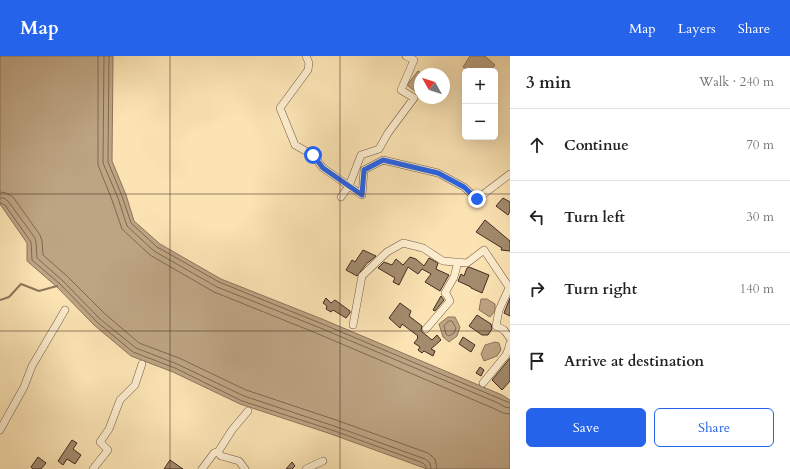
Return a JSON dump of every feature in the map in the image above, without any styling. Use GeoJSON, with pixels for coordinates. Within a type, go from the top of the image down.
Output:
{"type":"FeatureCollection","features":[{"type":"Feature","properties":{"kind":"street"},"geometry":{"type":"LineString","coordinates":[[306,56],[308,70],[280,108],[295,145],[313,155],[323,168],[362,195],[364,170],[383,160],[438,173],[464,187],[477,199],[510,174]]}},
{"type":"Feature","properties":{"kind":"street"},"geometry":{"type":"LineString","coordinates":[[341,196],[349,186],[361,155],[379,149],[388,133],[414,98],[400,90],[414,60],[408,56]]}},
{"type":"Feature","properties":{"kind":"street"},"geometry":{"type":"LineString","coordinates":[[353,325],[362,276],[387,252],[403,243],[423,248],[443,261],[467,263],[484,250],[509,287],[499,310],[496,326],[504,330],[510,338]]}},
{"type":"Feature","properties":{"kind":"street"},"geometry":{"type":"LineString","coordinates":[[426,329],[450,302],[445,293],[454,277],[458,262]]}},
{"type":"Feature","properties":{"kind":"street"},"geometry":{"type":"LineString","coordinates":[[0,430],[24,387],[32,366],[65,310]]}},
{"type":"Feature","properties":{"kind":"street"},"geometry":{"type":"LineString","coordinates":[[483,383],[510,348]]}},
{"type":"Feature","properties":{"kind":"street"},"geometry":{"type":"LineString","coordinates":[[93,469],[108,450],[100,442],[109,429],[120,400],[135,385],[142,364]]}},
{"type":"Feature","properties":{"kind":"street"},"geometry":{"type":"LineString","coordinates":[[202,469],[214,453],[218,452],[232,430],[248,411]]}},
{"type":"Feature","properties":{"kind":"street"},"geometry":{"type":"LineString","coordinates":[[218,452],[221,456],[239,461],[245,469]]}},
{"type":"Feature","properties":{"kind":"street"},"geometry":{"type":"LineString","coordinates":[[306,469],[323,461]]}},
{"type":"Feature","properties":{"kind":"water"},"geometry":{"type":"Polygon","coordinates":[[[0,56],[113,56],[112,161],[126,195],[134,221],[160,244],[221,279],[322,319],[502,395],[510,400],[510,469],[427,469],[331,434],[240,404],[173,372],[131,356],[94,325],[57,287],[27,261],[27,243],[0,204],[0,56]]]}},
{"type":"Feature","properties":{"kind":"water"},"geometry":{"type":"Polygon","coordinates":[[[470,56],[485,56],[495,65],[492,68],[463,67],[470,56]]]}},
{"type":"Feature","properties":{"kind":"water"},"geometry":{"type":"Polygon","coordinates":[[[414,76],[414,91],[407,85],[414,76]]]}},
{"type":"Feature","properties":{"kind":"water"},"geometry":{"type":"Polygon","coordinates":[[[481,299],[487,299],[495,304],[495,311],[490,317],[479,310],[481,299]]]}},
{"type":"Feature","properties":{"kind":"water"},"geometry":{"type":"Polygon","coordinates":[[[448,317],[455,317],[460,327],[457,336],[449,342],[443,337],[439,324],[448,317]]]}},
{"type":"Feature","properties":{"kind":"water"},"geometry":{"type":"Polygon","coordinates":[[[495,342],[499,343],[501,350],[497,356],[484,361],[481,354],[485,345],[495,342]]]}},
{"type":"Feature","properties":{"kind":"building"},"geometry":{"type":"Polygon","coordinates":[[[503,198],[510,202],[510,211],[508,215],[496,206],[503,198]]]}},
{"type":"Feature","properties":{"kind":"building"},"geometry":{"type":"Polygon","coordinates":[[[485,220],[510,241],[510,251],[501,250],[502,248],[476,232],[485,220]]]}},
{"type":"Feature","properties":{"kind":"building"},"geometry":{"type":"Polygon","coordinates":[[[363,250],[376,256],[368,262],[357,276],[346,270],[352,260],[355,262],[363,250]]]}},
{"type":"Feature","properties":{"kind":"building"},"geometry":{"type":"Polygon","coordinates":[[[410,257],[416,259],[424,266],[429,258],[438,263],[436,269],[449,275],[440,291],[425,282],[431,274],[422,269],[418,274],[408,267],[399,285],[393,282],[395,278],[378,268],[384,262],[392,265],[396,259],[403,265],[410,257]]]}},
{"type":"Feature","properties":{"kind":"building"},"geometry":{"type":"Polygon","coordinates":[[[469,267],[489,275],[482,293],[458,281],[461,274],[464,276],[467,268],[469,267]]]}},
{"type":"Feature","properties":{"kind":"building"},"geometry":{"type":"Polygon","coordinates":[[[441,296],[444,300],[435,311],[433,310],[441,296]]]}},
{"type":"Feature","properties":{"kind":"building"},"geometry":{"type":"Polygon","coordinates":[[[326,298],[331,303],[335,300],[350,311],[350,313],[346,318],[333,310],[331,312],[326,309],[327,306],[323,303],[326,298]]]}},
{"type":"Feature","properties":{"kind":"building"},"geometry":{"type":"Polygon","coordinates":[[[510,298],[510,316],[504,313],[510,298]]]}},
{"type":"Feature","properties":{"kind":"building"},"geometry":{"type":"Polygon","coordinates":[[[400,303],[411,311],[409,316],[422,326],[421,331],[432,340],[437,335],[441,340],[431,349],[435,351],[433,356],[424,351],[422,353],[418,350],[420,347],[414,343],[418,336],[402,324],[400,328],[389,318],[400,303]]]}},
{"type":"Feature","properties":{"kind":"building"},"geometry":{"type":"Polygon","coordinates":[[[477,315],[491,324],[492,329],[488,335],[482,335],[469,326],[477,315]]]}},
{"type":"Feature","properties":{"kind":"building"},"geometry":{"type":"Polygon","coordinates":[[[463,337],[475,345],[471,352],[459,344],[463,337]]]}},
{"type":"Feature","properties":{"kind":"building"},"geometry":{"type":"Polygon","coordinates":[[[510,358],[510,381],[502,390],[492,380],[510,358]]]}},
{"type":"Feature","properties":{"kind":"building"},"geometry":{"type":"Polygon","coordinates":[[[480,367],[484,370],[481,376],[476,373],[480,367]]]}},
{"type":"Feature","properties":{"kind":"building"},"geometry":{"type":"Polygon","coordinates":[[[72,440],[77,443],[73,449],[81,455],[75,464],[67,459],[63,465],[58,461],[72,440]]]}},
{"type":"Feature","properties":{"kind":"building"},"geometry":{"type":"Polygon","coordinates":[[[38,457],[46,463],[41,469],[33,469],[31,467],[38,457]]]}},
{"type":"Feature","properties":{"kind":"building"},"geometry":{"type":"Polygon","coordinates":[[[170,460],[183,469],[164,469],[170,460]]]}},
{"type":"Feature","properties":{"kind":"building"},"geometry":{"type":"Polygon","coordinates":[[[292,462],[295,466],[292,469],[286,469],[292,462]]]}},
{"type":"Feature","properties":{"kind":"waterway"},"geometry":{"type":"LineString","coordinates":[[0,300],[9,297],[21,284],[39,291],[57,286]]}},
{"type":"Feature","properties":{"kind":"route"},"geometry":{"type":"LineString","coordinates":[[313,155],[323,168],[362,195],[364,170],[383,160],[407,167],[438,173],[464,187],[477,199]]}}]}
